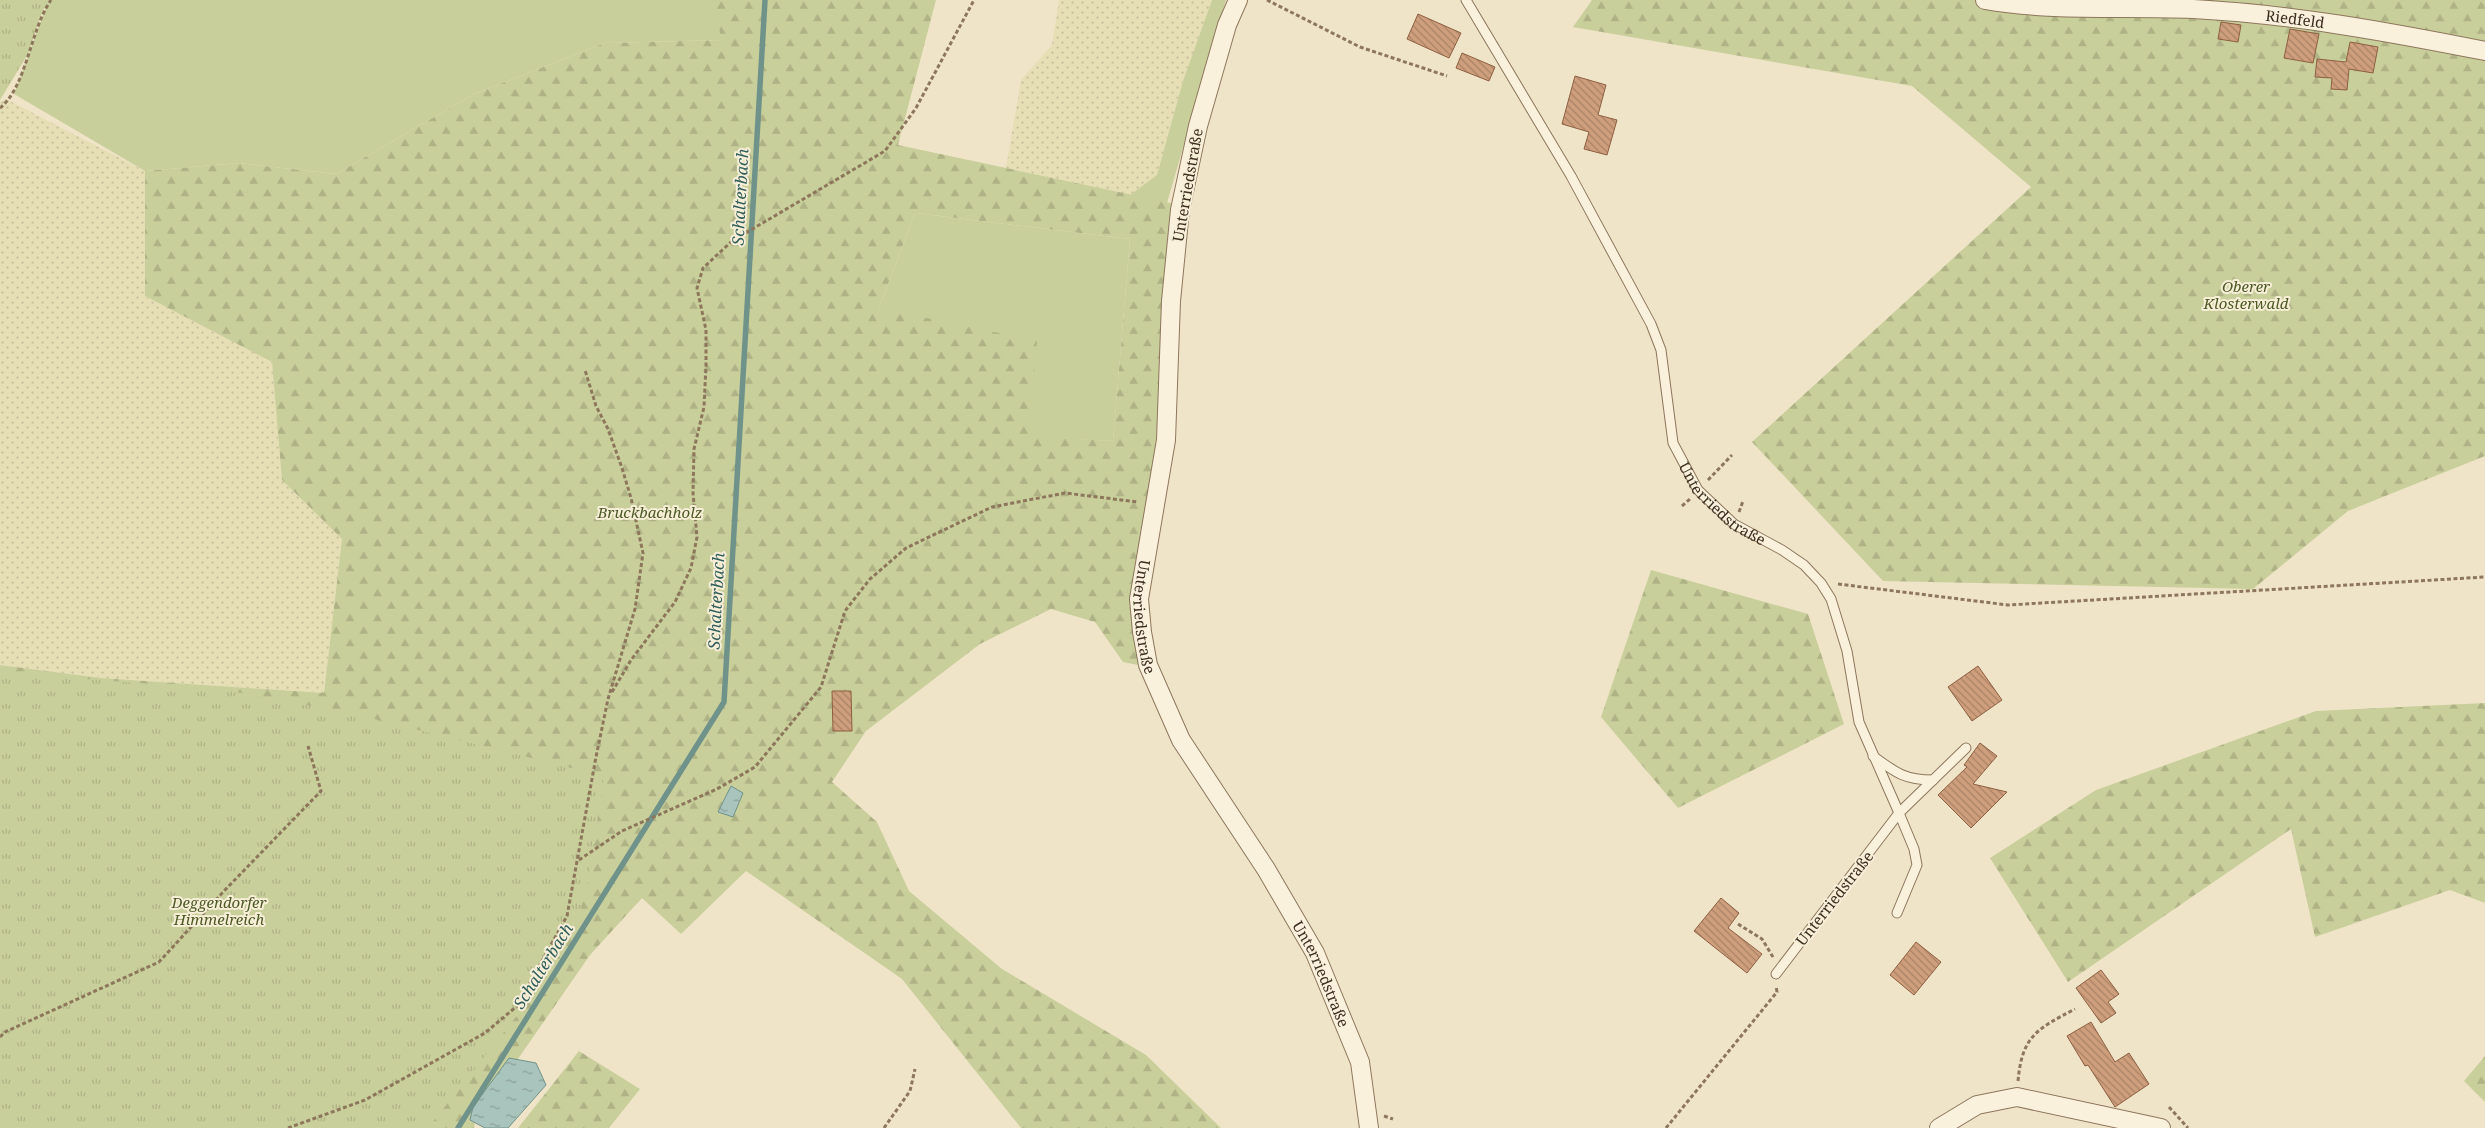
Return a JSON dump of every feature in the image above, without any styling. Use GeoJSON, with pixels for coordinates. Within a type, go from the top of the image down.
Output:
{"type":"FeatureCollection","features":[{"type":"Feature","properties":{"kind":"street","name":"Unterriedstraße"},"geometry":{"type":"LineString","coordinates":[[1238,0],[1227,25],[1198,126],[1180,210],[1171,301],[1166,440],[1139,599],[1148,665],[1181,740],[1266,869],[1315,952],[1360,1062],[1369,1128]]}},
{"type":"Feature","properties":{"kind":"street","name":"Riedfeld"},"geometry":{"type":"LineString","coordinates":[[1985,0],[2092,9],[2191,9],[2252,13],[2366,29],[2485,50]]}},
{"type":"Feature","properties":{"kind":"street"},"geometry":{"type":"LineString","coordinates":[[1939,1128],[1977,1105],[2016,1097],[2161,1128]]}},
{"type":"Feature","properties":{"kind":"lane","name":"Unterriedstraße"},"geometry":{"type":"LineString","coordinates":[[1466,0],[1571,176],[1651,324],[1661,350],[1673,443],[1698,490],[1734,524],[1782,550],[1804,565],[1822,582],[1838,615],[1847,651],[1859,722],[1899,813],[1776,974]]}},
{"type":"Feature","properties":{"kind":"lane"},"geometry":{"type":"LineString","coordinates":[[1897,913],[1917,865],[1914,849],[1899,813],[1966,748]]}},
{"type":"Feature","properties":{"kind":"lane"},"geometry":{"type":"LineString","coordinates":[[1872,755],[1898,774],[1913,780],[1934,780]]}},
{"type":"Feature","properties":{"kind":"path"},"geometry":{"type":"LineString","coordinates":[[0,108],[14,94],[28,52],[51,0]]}},
{"type":"Feature","properties":{"kind":"path"},"geometry":{"type":"LineString","coordinates":[[608,699],[631,660],[675,602],[691,568],[697,538],[693,493],[694,449],[704,407],[706,366],[706,330],[697,288],[704,268],[732,241],[885,151],[916,108],[974,0]]}},
{"type":"Feature","properties":{"kind":"path"},"geometry":{"type":"LineString","coordinates":[[1267,0],[1291,14],[1360,47],[1447,76]]}},
{"type":"Feature","properties":{"kind":"path"},"geometry":{"type":"LineString","coordinates":[[288,1128],[365,1100],[485,1033],[518,1006],[567,916],[608,699],[635,609],[643,553],[631,498],[622,468],[608,429],[596,406],[585,370]]}},
{"type":"Feature","properties":{"kind":"path"},"geometry":{"type":"LineString","coordinates":[[578,860],[622,831],[717,789],[755,767],[820,687],[845,611],[870,579],[906,548],[992,508],[1065,493],[1156,504]]}},
{"type":"Feature","properties":{"kind":"path"},"geometry":{"type":"LineString","coordinates":[[1822,582],[2008,605],[2485,577]]}},
{"type":"Feature","properties":{"kind":"path"},"geometry":{"type":"LineString","coordinates":[[0,1037],[5,1032],[159,962],[224,891],[321,791],[308,746]]}},
{"type":"Feature","properties":{"kind":"path"},"geometry":{"type":"LineString","coordinates":[[1666,1128],[1777,992],[1773,956],[1762,939],[1738,924]]}},
{"type":"Feature","properties":{"kind":"path"},"geometry":{"type":"LineString","coordinates":[[2016,1097],[2019,1067],[2027,1041],[2047,1024],[2075,1009]]}},
{"type":"Feature","properties":{"kind":"path"},"geometry":{"type":"LineString","coordinates":[[884,1128],[910,1091],[915,1069]]}},
{"type":"Feature","properties":{"kind":"path"},"geometry":{"type":"LineString","coordinates":[[2169,1106],[2188,1128]]}},
{"type":"Feature","properties":{"kind":"shaded area"},"geometry":{"type":"Polygon","coordinates":[[[1059,0],[1212,0],[1183,81],[1157,175],[1130,195],[1006,168],[1021,80],[1052,45],[1059,0]]]}},
{"type":"Feature","properties":{"kind":"shaded area"},"geometry":{"type":"Polygon","coordinates":[[[6,99],[145,171],[145,296],[272,362],[282,480],[342,539],[324,693],[101,678],[0,665],[0,102],[6,99]]]}},
{"type":"Feature","properties":{"kind":"green space"},"geometry":{"type":"Polygon","coordinates":[[[0,0],[52,0],[43,10],[28,54],[0,100],[0,0]]]}},
{"type":"Feature","properties":{"kind":"green space"},"geometry":{"type":"Polygon","coordinates":[[[52,0],[720,0],[721,40],[605,43],[474,94],[336,174],[239,163],[145,171],[14,94],[46,7],[52,0]]]}},
{"type":"Feature","properties":{"kind":"green space","name":"Bruckbachholz"},"geometry":{"type":"Polygon","coordinates":[[[715,0],[936,0],[898,145],[1175,204],[1151,502],[1143,666],[1123,662],[1095,622],[1051,609],[980,644],[866,731],[832,782],[877,822],[909,891],[1002,969],[1146,1055],[1221,1128],[1021,1128],[902,979],[746,871],[681,934],[642,898],[590,955],[475,1121],[474,1128],[0,1128],[0,665],[101,678],[324,693],[342,539],[282,480],[272,362],[145,296],[145,171],[239,163],[336,174],[474,94],[605,43],[721,40],[715,0]],[[915,213],[879,308],[1037,341],[1028,436],[1113,441],[1130,239],[915,213]]]}},
{"type":"Feature","properties":{"kind":"green space"},"geometry":{"type":"Polygon","coordinates":[[[1212,0],[1226,0],[1167,203],[1130,195],[1157,175],[1183,81],[1212,0]]]}},
{"type":"Feature","properties":{"kind":"green space","name":"Oberer Klosterwald"},"geometry":{"type":"Polygon","coordinates":[[[1592,0],[2485,0],[2485,456],[2348,511],[2253,589],[1883,581],[1752,442],[2031,187],[1912,86],[1573,27],[1592,0]]]}},
{"type":"Feature","properties":{"kind":"green space"},"geometry":{"type":"Polygon","coordinates":[[[915,213],[1130,239],[1113,441],[1028,437],[879,308],[915,213]]]}},
{"type":"Feature","properties":{"kind":"green space"},"geometry":{"type":"Polygon","coordinates":[[[1651,570],[1808,614],[1844,724],[1678,808],[1601,717],[1651,570]]]}},
{"type":"Feature","properties":{"kind":"green space","name":"Deggendorfer Himmelreich"},"geometry":{"type":"Polygon","coordinates":[[[0,672],[224,690],[346,712],[604,776],[589,876],[577,923],[535,993],[428,1128],[0,1128],[0,672]]]}},
{"type":"Feature","properties":{"kind":"green space"},"geometry":{"type":"Polygon","coordinates":[[[2485,703],[2485,903],[2450,890],[2315,937],[2291,829],[2068,982],[1990,858],[2096,790],[2316,711],[2485,703]]]}},
{"type":"Feature","properties":{"kind":"green space"},"geometry":{"type":"Polygon","coordinates":[[[579,1051],[640,1089],[609,1128],[518,1128],[579,1051]]]}},
{"type":"Feature","properties":{"kind":"green space"},"geometry":{"type":"Polygon","coordinates":[[[2485,1056],[2485,1102],[2464,1081],[2485,1056]]]}},
{"type":"Feature","properties":{"kind":"water"},"geometry":{"type":"Polygon","coordinates":[[[731,786],[743,793],[733,817],[718,812],[731,786]]]}},
{"type":"Feature","properties":{"kind":"water"},"geometry":{"type":"Polygon","coordinates":[[[509,1058],[536,1063],[546,1085],[508,1128],[485,1128],[470,1120],[473,1107],[509,1058]]]}},
{"type":"Feature","properties":{"kind":"building"},"geometry":{"type":"Polygon","coordinates":[[[1418,14],[1461,33],[1449,58],[1407,39],[1418,14]]]}},
{"type":"Feature","properties":{"kind":"building"},"geometry":{"type":"Polygon","coordinates":[[[2221,22],[2241,25],[2238,42],[2218,39],[2221,22]]]}},
{"type":"Feature","properties":{"kind":"building"},"geometry":{"type":"Polygon","coordinates":[[[2290,29],[2319,34],[2313,63],[2284,58],[2290,29]]]}},
{"type":"Feature","properties":{"kind":"building"},"geometry":{"type":"Polygon","coordinates":[[[2350,42],[2378,47],[2373,73],[2349,69],[2347,90],[2331,89],[2332,78],[2315,77],[2317,59],[2346,62],[2350,42]]]}},
{"type":"Feature","properties":{"kind":"building"},"geometry":{"type":"Polygon","coordinates":[[[1462,53],[1495,67],[1489,81],[1456,68],[1462,53]]]}},
{"type":"Feature","properties":{"kind":"building"},"geometry":{"type":"Polygon","coordinates":[[[1575,76],[1606,85],[1598,115],[1617,120],[1607,155],[1584,149],[1589,132],[1562,124],[1575,76]]]}},
{"type":"Feature","properties":{"kind":"building"},"geometry":{"type":"Polygon","coordinates":[[[1978,666],[2002,700],[1972,721],[1948,687],[1978,666]]]}},
{"type":"Feature","properties":{"kind":"building"},"geometry":{"type":"Polygon","coordinates":[[[832,691],[851,691],[852,731],[833,731],[832,691]]]}},
{"type":"Feature","properties":{"kind":"building"},"geometry":{"type":"Polygon","coordinates":[[[1980,743],[1997,756],[1973,784],[2007,792],[1971,828],[1938,795],[1967,767],[1964,765],[1980,743]]]}},
{"type":"Feature","properties":{"kind":"building"},"geometry":{"type":"Polygon","coordinates":[[[1721,898],[1739,913],[1728,928],[1762,954],[1747,973],[1694,931],[1721,898]]]}},
{"type":"Feature","properties":{"kind":"building"},"geometry":{"type":"Polygon","coordinates":[[[1916,942],[1941,962],[1914,995],[1890,975],[1916,942]]]}},
{"type":"Feature","properties":{"kind":"building"},"geometry":{"type":"Polygon","coordinates":[[[2101,970],[2119,994],[2108,1002],[2116,1013],[2101,1023],[2076,988],[2101,970]]]}},
{"type":"Feature","properties":{"kind":"building"},"geometry":{"type":"Polygon","coordinates":[[[2091,1022],[2115,1062],[2129,1053],[2149,1084],[2115,1107],[2088,1065],[2085,1066],[2067,1036],[2091,1022]]]}},
{"type":"Feature","properties":{"kind":"waterway","name":"Schalterbach"},"geometry":{"type":"LineString","coordinates":[[458,1128],[724,702],[765,0]]}}]}
